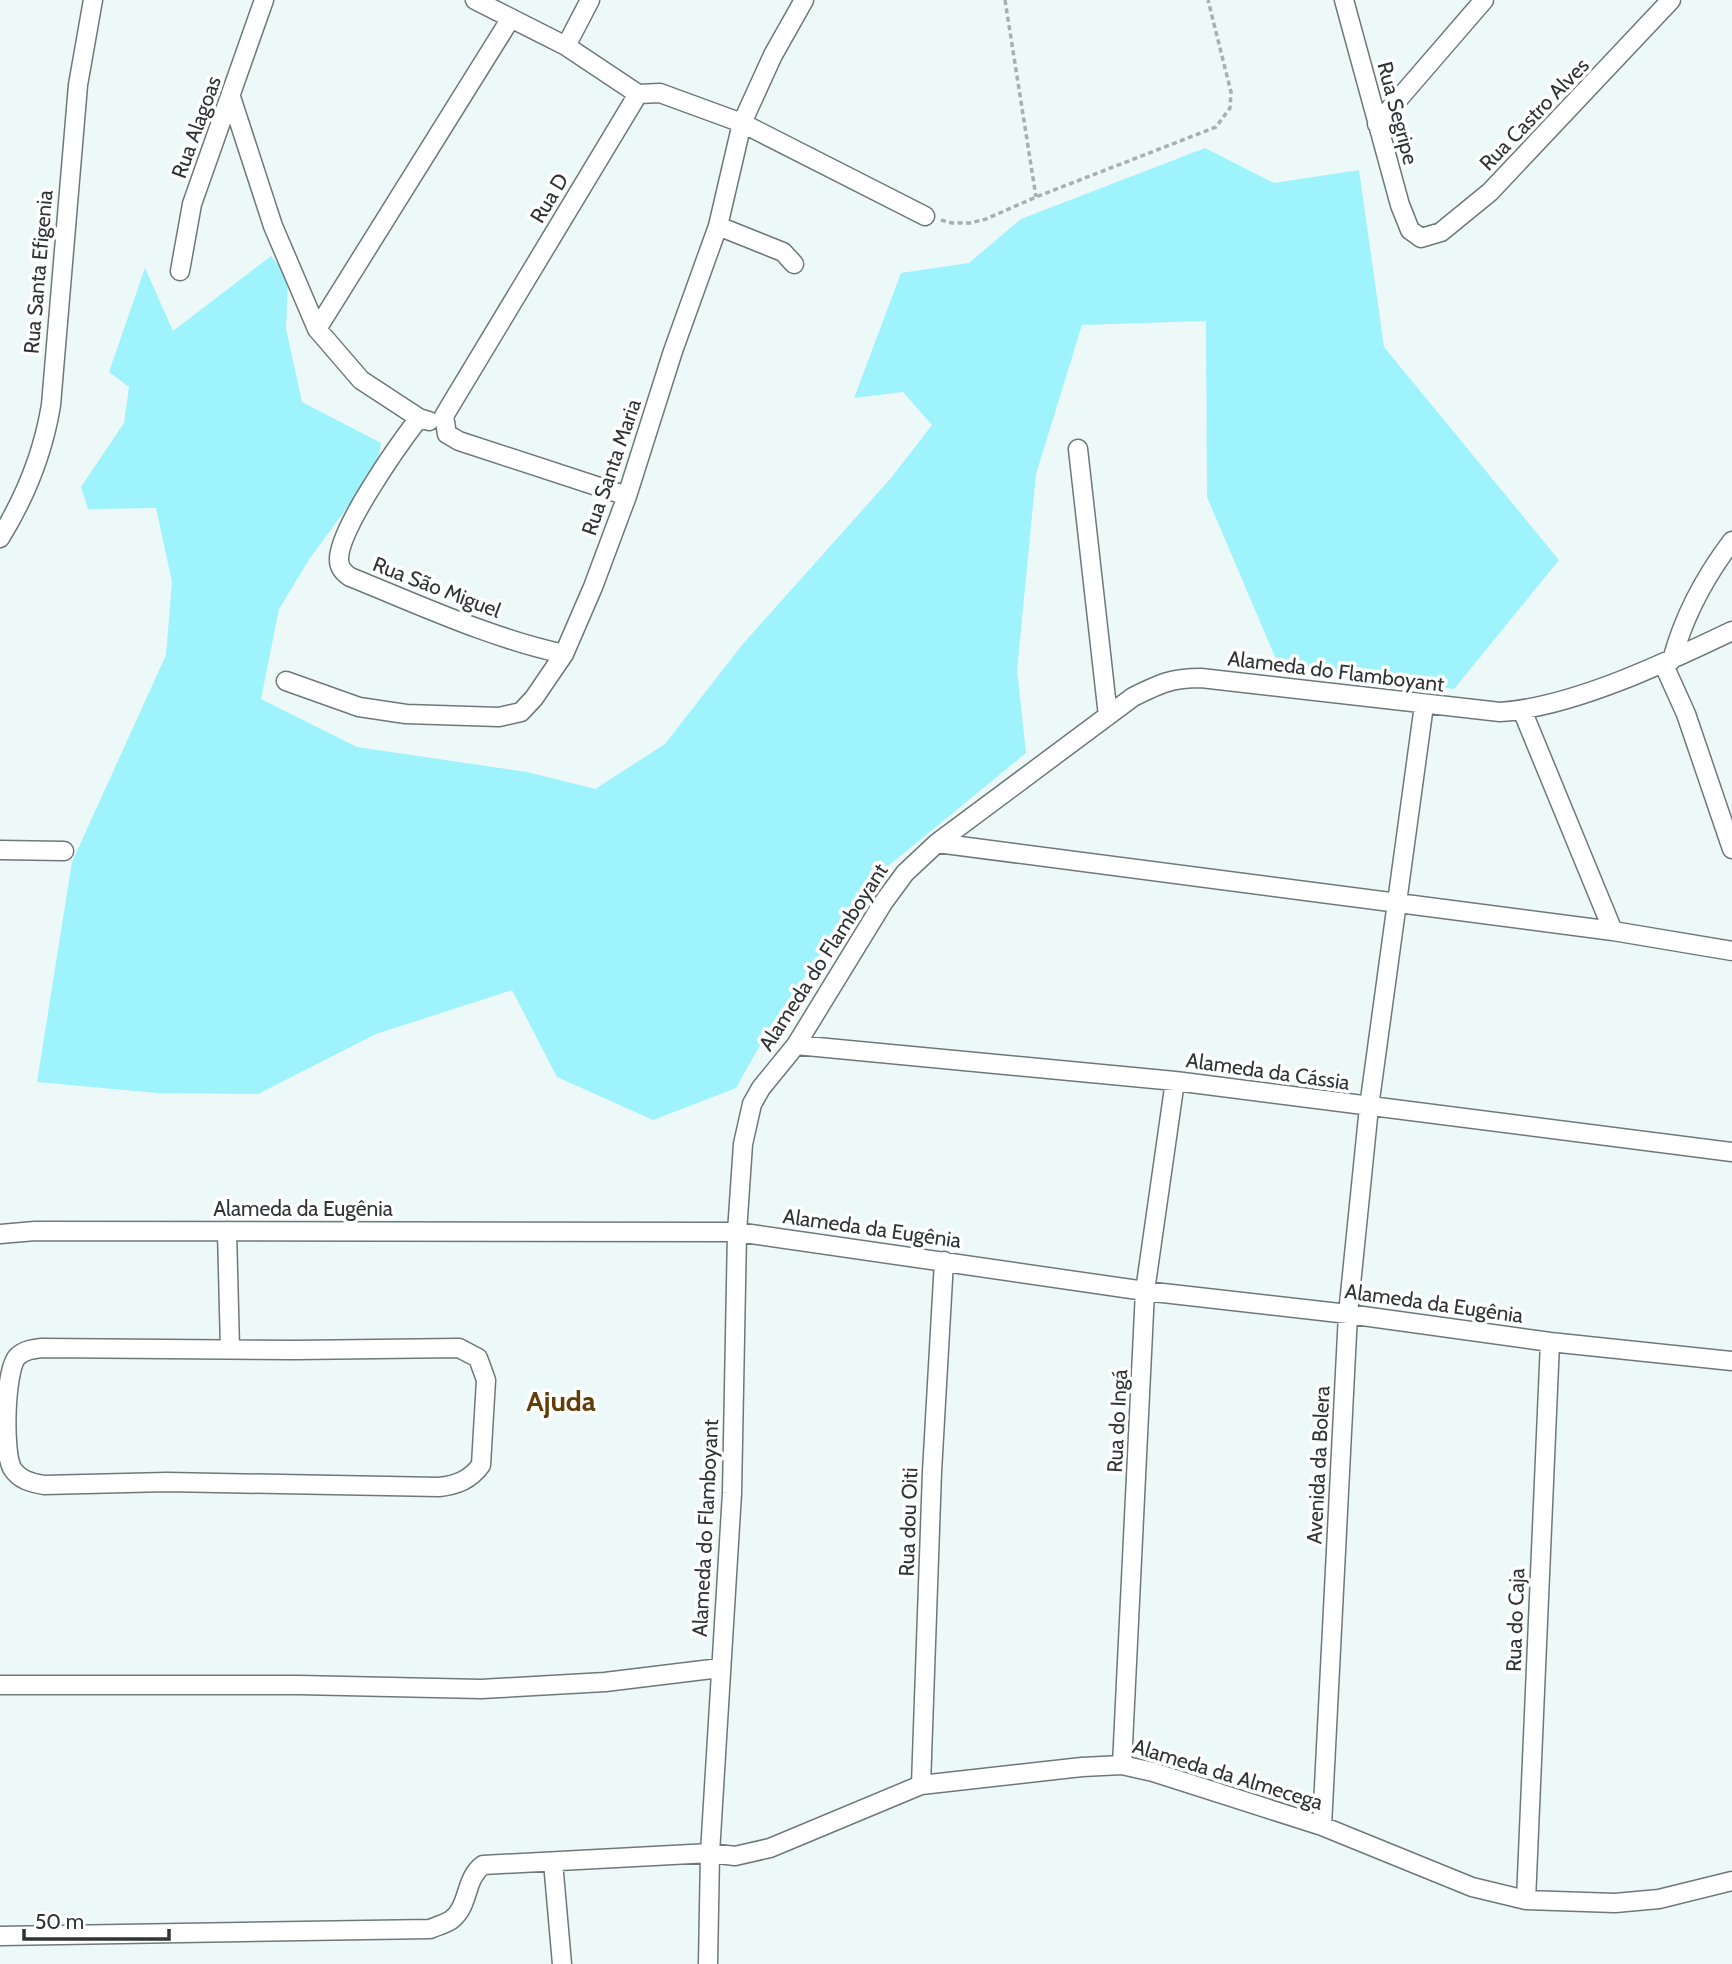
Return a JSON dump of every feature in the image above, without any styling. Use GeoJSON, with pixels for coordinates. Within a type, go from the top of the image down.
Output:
{"type":"FeatureCollection","features":[{"type":"Feature","properties":{"kind":"street","name":"Rua Santa Efigenia"},"geometry":{"type":"LineString","coordinates":[[0,538],[16,512],[35,471],[45,439],[51,405],[78,85],[93,0]]}},
{"type":"Feature","properties":{"kind":"street","name":"Rua Alagoas"},"geometry":{"type":"LineString","coordinates":[[180,271],[192,204],[264,0]]}},
{"type":"Feature","properties":{"kind":"street"},"geometry":{"type":"LineString","coordinates":[[475,0],[566,46],[638,93],[660,93],[742,123],[925,216]]}},
{"type":"Feature","properties":{"kind":"street"},"geometry":{"type":"LineString","coordinates":[[566,46],[590,0]]}},
{"type":"Feature","properties":{"kind":"street","name":"Rua Santa Maria"},"geometry":{"type":"LineString","coordinates":[[286,681],[359,707],[406,714],[499,717],[513,715],[528,706],[564,654],[593,587],[627,496],[673,351],[718,226],[742,123],[804,0]]}},
{"type":"Feature","properties":{"kind":"street","name":"Rua Segripe"},"geometry":{"type":"LineString","coordinates":[[1344,0],[1400,205],[1415,236]]}},
{"type":"Feature","properties":{"kind":"street"},"geometry":{"type":"LineString","coordinates":[[1377,124],[1484,0]]}},
{"type":"Feature","properties":{"kind":"street","name":"Rua Castro Alves"},"geometry":{"type":"LineString","coordinates":[[1415,236],[1426,238],[1441,232],[1490,192],[1671,0]]}},
{"type":"Feature","properties":{"kind":"street"},"geometry":{"type":"LineString","coordinates":[[317,329],[511,18]]}},
{"type":"Feature","properties":{"kind":"street","name":"Rua D"},"geometry":{"type":"LineString","coordinates":[[444,424],[444,416],[638,93]]}},
{"type":"Feature","properties":{"kind":"street"},"geometry":{"type":"LineString","coordinates":[[231,97],[273,226],[317,329],[361,380],[418,418],[444,424],[447,434],[459,441],[627,496]]}},
{"type":"Feature","properties":{"kind":"street"},"geometry":{"type":"LineString","coordinates":[[718,226],[782,252],[794,264]]}},
{"type":"Feature","properties":{"kind":"street","name":"Rua São Miguel"},"geometry":{"type":"LineString","coordinates":[[418,418],[384,468],[346,535],[339,560],[341,568],[350,578],[462,622],[530,647],[564,654]]}},
{"type":"Feature","properties":{"kind":"street"},"geometry":{"type":"LineString","coordinates":[[1078,449],[1108,716]]}},
{"type":"Feature","properties":{"kind":"street"},"geometry":{"type":"LineString","coordinates":[[1732,541],[1695,596],[1667,662],[1732,849]]}},
{"type":"Feature","properties":{"kind":"street","name":"Alameda do Flamboyant"},"geometry":{"type":"LineString","coordinates":[[708,1964],[710,1853],[732,1493],[737,1232],[743,1144],[749,1113],[761,1088],[796,1045],[883,903],[905,873],[937,843],[1133,697],[1177,678],[1226,681],[1500,712],[1522,710],[1598,687],[1667,662],[1732,631]]}},
{"type":"Feature","properties":{"kind":"street","name":"Avenida da Bolera"},"geometry":{"type":"LineString","coordinates":[[1322,1826],[1348,1314],[1369,1107],[1424,705]]}},
{"type":"Feature","properties":{"kind":"street"},"geometry":{"type":"LineString","coordinates":[[1522,710],[1613,931]]}},
{"type":"Feature","properties":{"kind":"street"},"geometry":{"type":"LineString","coordinates":[[937,843],[1613,931],[1732,951]]}},
{"type":"Feature","properties":{"kind":"street"},"geometry":{"type":"LineString","coordinates":[[0,850],[64,850]]}},
{"type":"Feature","properties":{"kind":"street","name":"Alameda da Cássia"},"geometry":{"type":"LineString","coordinates":[[796,1045],[1175,1081],[1732,1152]]}},
{"type":"Feature","properties":{"kind":"street","name":"Rua do Ingá"},"geometry":{"type":"LineString","coordinates":[[1122,1765],[1145,1291],[1175,1081]]}},
{"type":"Feature","properties":{"kind":"street","name":"Alameda da Eugênia"},"geometry":{"type":"LineString","coordinates":[[0,1234],[35,1231],[737,1232],[1145,1291],[1348,1314],[1550,1342],[1732,1361]]}},
{"type":"Feature","properties":{"kind":"street"},"geometry":{"type":"LineString","coordinates":[[227,1231],[230,1349]]}},
{"type":"Feature","properties":{"kind":"street","name":"Rua dou Oiti"},"geometry":{"type":"LineString","coordinates":[[921,1785],[932,1472],[944,1261]]}},
{"type":"Feature","properties":{"kind":"street","name":"Rua do Caja"},"geometry":{"type":"LineString","coordinates":[[1526,1900],[1550,1342]]}},
{"type":"Feature","properties":{"kind":"street"},"geometry":{"type":"LineString","coordinates":[[42,1348],[230,1349],[460,1348],[478,1358],[486,1380],[481,1465],[475,1474],[463,1481],[439,1487],[167,1482],[44,1485],[27,1481],[18,1476],[12,1468],[8,1453],[11,1368],[22,1353],[42,1348]]}},
{"type":"Feature","properties":{"kind":"street"},"geometry":{"type":"LineString","coordinates":[[0,1685],[299,1685],[481,1689],[605,1682],[720,1668]]}},
{"type":"Feature","properties":{"kind":"street","name":"Alameda da Almecega"},"geometry":{"type":"LineString","coordinates":[[0,1936],[430,1929],[450,1921],[458,1913],[475,1871],[483,1865],[710,1853],[735,1856],[770,1848],[921,1785],[1122,1765],[1153,1772],[1322,1826],[1472,1887],[1526,1900],[1615,1903],[1659,1899],[1732,1881]]}},
{"type":"Feature","properties":{"kind":"street"},"geometry":{"type":"LineString","coordinates":[[552,1862],[562,1964]]}},
{"type":"Feature","properties":{"kind":"path"},"geometry":{"type":"LineString","coordinates":[[1005,0],[1036,197]]}},
{"type":"Feature","properties":{"kind":"path"},"geometry":{"type":"LineString","coordinates":[[925,216],[951,223],[970,223],[986,219],[1216,127],[1230,108],[1231,93],[1208,0]]}},
{"type":"Feature","properties":{"kind":"shaded area"},"geometry":{"type":"Polygon","coordinates":[[[1205,148],[1274,183],[1359,170],[1384,347],[1559,560],[1454,689],[1281,671],[1207,497],[1206,321],[1082,325],[1036,474],[1017,670],[1026,753],[876,876],[773,1022],[736,1088],[653,1120],[557,1077],[512,990],[376,1034],[258,1094],[157,1093],[37,1082],[72,862],[166,655],[172,582],[156,508],[88,509],[81,487],[124,423],[129,387],[109,372],[145,268],[173,331],[271,256],[288,277],[286,329],[302,402],[381,443],[377,467],[310,558],[279,609],[261,699],[357,747],[527,772],[595,789],[665,744],[742,645],[891,478],[932,425],[903,392],[854,398],[901,273],[969,263],[1021,219],[1205,148]]]}},
{"type":"Feature","properties":{"kind":"district","name":"Ajuda"},"geometry":{"type":"Point","coordinates":[561,1401]}}]}
